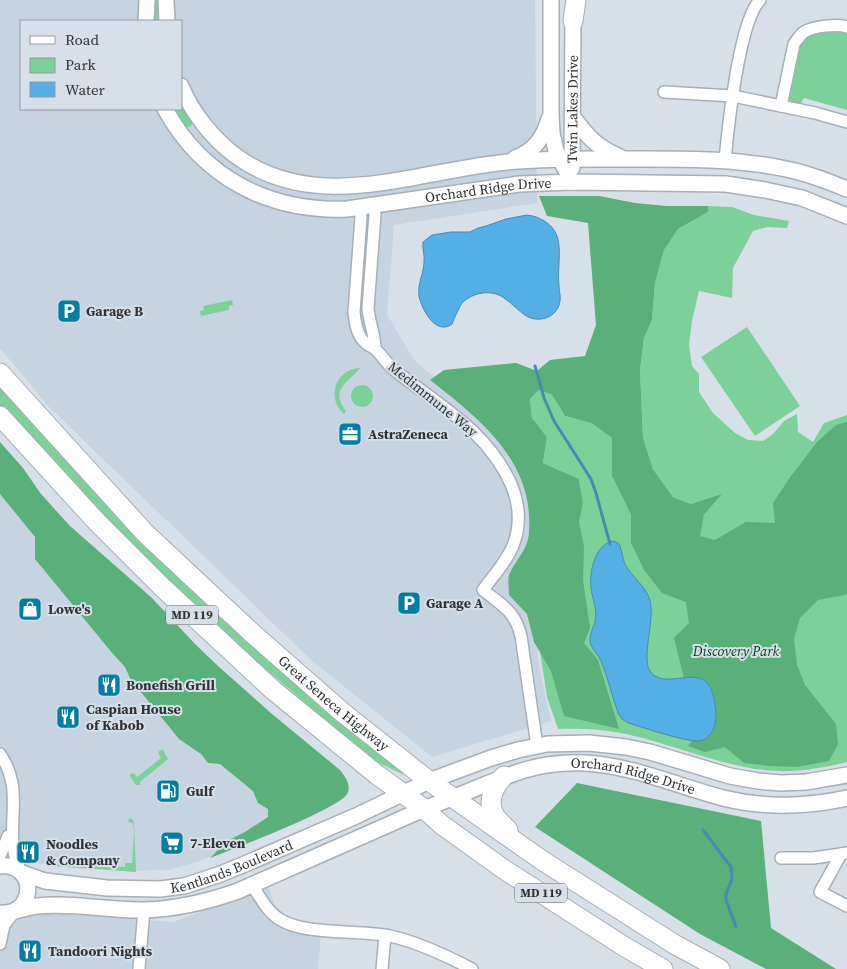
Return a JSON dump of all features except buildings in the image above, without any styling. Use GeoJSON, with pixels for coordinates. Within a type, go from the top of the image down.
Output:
{"type":"FeatureCollection","features":[{"type":"Feature","properties":{"kind":"main road"},"geometry":{"type":"LineString","coordinates":[[574,21],[576,0]]}},
{"type":"Feature","properties":{"kind":"main road","name":"Great Seneca Highway"},"geometry":{"type":"LineString","coordinates":[[0,373],[145,533],[252,633],[342,712],[429,781],[543,861],[674,944],[720,969]]}},
{"type":"Feature","properties":{"kind":"main road","name":"Great Seneca Highway"},"geometry":{"type":"LineString","coordinates":[[0,416],[96,521],[169,594],[273,690],[376,774],[424,808],[442,825],[505,870],[625,947],[663,969]]}},
{"type":"Feature","properties":{"kind":"main road"},"geometry":{"type":"LineString","coordinates":[[504,776],[496,784],[492,795],[491,805],[494,815],[543,861]]}},
{"type":"Feature","properties":{"kind":"street"},"geometry":{"type":"LineString","coordinates":[[146,0],[146,20]]}},
{"type":"Feature","properties":{"kind":"street"},"geometry":{"type":"LineString","coordinates":[[166,0],[167,20]]}},
{"type":"Feature","properties":{"kind":"street","name":"Twin Lakes Drive"},"geometry":{"type":"LineString","coordinates":[[551,0],[550,113],[553,142],[566,159],[572,182]]}},
{"type":"Feature","properties":{"kind":"street","name":"Twin Lakes Drive"},"geometry":{"type":"LineString","coordinates":[[566,159],[573,117],[574,21],[572,0]]}},
{"type":"Feature","properties":{"kind":"street"},"geometry":{"type":"LineString","coordinates":[[725,160],[733,96],[742,49],[753,7],[760,0]]}},
{"type":"Feature","properties":{"kind":"street"},"geometry":{"type":"LineString","coordinates":[[781,106],[794,44],[798,38],[804,32],[812,29],[841,25],[847,27]]}},
{"type":"Feature","properties":{"kind":"street","name":"Orchard Ridge Drive"},"geometry":{"type":"LineString","coordinates":[[182,88],[204,125],[228,150],[263,172],[290,181],[325,186],[357,185],[503,162],[566,159],[725,160],[786,169],[847,189]]}},
{"type":"Feature","properties":{"kind":"street"},"geometry":{"type":"LineString","coordinates":[[664,92],[733,96],[815,113],[847,122]]}},
{"type":"Feature","properties":{"kind":"street","name":"Orchard Ridge Drive"},"geometry":{"type":"LineString","coordinates":[[166,110],[185,140],[199,156],[214,168],[245,189],[267,199],[294,206],[332,210],[367,207],[519,184],[572,182],[726,184],[802,198],[847,216]]}},
{"type":"Feature","properties":{"kind":"street"},"geometry":{"type":"LineString","coordinates":[[503,162],[518,158],[535,148],[547,127],[550,113]]}},
{"type":"Feature","properties":{"kind":"street"},"geometry":{"type":"LineString","coordinates":[[573,117],[593,142],[603,150],[623,159]]}},
{"type":"Feature","properties":{"kind":"street","name":"Medimmune Way"},"geometry":{"type":"LineString","coordinates":[[367,207],[361,217],[354,303],[358,330],[365,343],[375,348],[394,369],[479,435],[502,466],[513,489],[519,511],[514,544],[483,590],[509,611],[518,622],[537,746]]}},
{"type":"Feature","properties":{"kind":"street","name":"Orchard Ridge Drive"},"geometry":{"type":"LineString","coordinates":[[429,781],[491,758],[537,746],[574,742],[605,744],[650,752],[730,776],[758,781],[781,783],[806,782],[847,775]]}},
{"type":"Feature","properties":{"kind":"street"},"geometry":{"type":"LineString","coordinates":[[0,754],[12,777],[10,826],[12,855],[28,884],[28,894],[24,903],[7,912],[0,944]]}},
{"type":"Feature","properties":{"kind":"street","name":"Orchard Ridge Drive"},"geometry":{"type":"LineString","coordinates":[[424,808],[528,768],[582,763],[609,766],[725,798],[753,803],[796,806],[847,798]]}},
{"type":"Feature","properties":{"kind":"street","name":"Kentlands Boulevard"},"geometry":{"type":"LineString","coordinates":[[0,866],[13,867],[22,873],[45,882],[107,888],[160,889],[184,886],[245,864],[356,816],[429,781]]}},
{"type":"Feature","properties":{"kind":"street","name":"Kentlands Boulevard"},"geometry":{"type":"LineString","coordinates":[[7,912],[38,906],[144,910],[197,904],[252,885],[424,808]]}},
{"type":"Feature","properties":{"kind":"street"},"geometry":{"type":"LineString","coordinates":[[0,856],[10,826]]}},
{"type":"Feature","properties":{"kind":"street"},"geometry":{"type":"LineString","coordinates":[[781,858],[813,858],[844,853]]}},
{"type":"Feature","properties":{"kind":"street"},"geometry":{"type":"LineString","coordinates":[[844,853],[820,892],[847,906]]}},
{"type":"Feature","properties":{"kind":"street"},"geometry":{"type":"LineString","coordinates":[[267,906],[268,877]]}},
{"type":"Feature","properties":{"kind":"street"},"geometry":{"type":"LineString","coordinates":[[252,885],[274,915],[297,927],[385,935],[422,947],[472,969]]}},
{"type":"Feature","properties":{"kind":"street"},"geometry":{"type":"LineString","coordinates":[[139,969],[144,910]]}},
{"type":"Feature","properties":{"kind":"street"},"geometry":{"type":"LineString","coordinates":[[382,969],[385,935]]}},
{"type":"Feature","properties":{"kind":"shaded area"},"geometry":{"type":"Polygon","coordinates":[[[0,0],[535,0],[537,203],[394,225],[387,314],[414,360],[468,405],[509,447],[527,491],[538,661],[551,721],[432,757],[310,659],[49,407],[0,348],[0,0]]]}},
{"type":"Feature","properties":{"kind":"shaded area"},"geometry":{"type":"Polygon","coordinates":[[[0,449],[64,524],[336,780],[258,837],[200,861],[168,870],[129,871],[0,860],[0,449]]]}},
{"type":"Feature","properties":{"kind":"shaded area"},"geometry":{"type":"Polygon","coordinates":[[[269,887],[282,930],[321,935],[318,969],[0,969],[0,908],[173,922],[269,887]]]}},
{"type":"Feature","properties":{"kind":"green space"},"geometry":{"type":"Polygon","coordinates":[[[151,0],[162,0],[162,20],[151,20],[151,0]]]}},
{"type":"Feature","properties":{"kind":"green space"},"geometry":{"type":"Polygon","coordinates":[[[825,31],[847,31],[847,110],[804,98],[800,105],[788,102],[786,99],[799,44],[808,35],[825,31]]]}},
{"type":"Feature","properties":{"kind":"green space"},"geometry":{"type":"Polygon","coordinates":[[[182,100],[193,119],[193,123],[189,127],[183,126],[172,110],[182,110],[182,100]]]}},
{"type":"Feature","properties":{"kind":"green space"},"geometry":{"type":"Polygon","coordinates":[[[539,196],[599,196],[635,203],[667,206],[708,206],[708,212],[678,229],[664,250],[655,283],[652,320],[644,338],[640,370],[643,438],[653,469],[673,497],[691,504],[722,494],[704,515],[700,536],[715,540],[746,522],[775,523],[773,503],[791,476],[817,442],[836,425],[847,422],[847,594],[818,600],[800,618],[794,639],[797,665],[805,685],[836,724],[838,744],[829,761],[797,767],[770,766],[744,763],[725,747],[705,752],[688,746],[693,740],[699,741],[715,709],[695,677],[684,678],[674,638],[689,623],[686,602],[662,593],[644,570],[631,543],[631,515],[612,476],[612,438],[591,423],[565,416],[552,395],[539,390],[530,399],[532,418],[547,437],[543,463],[579,479],[583,503],[579,521],[584,547],[583,580],[590,628],[584,643],[598,660],[619,729],[564,716],[551,671],[534,642],[527,614],[509,595],[509,575],[524,549],[529,532],[528,507],[523,484],[513,463],[485,427],[430,380],[444,370],[516,363],[537,371],[550,360],[585,356],[596,325],[588,223],[547,216],[539,196]]]}},
{"type":"Feature","properties":{"kind":"green space","name":"Discovery Park"},"geometry":{"type":"Polygon","coordinates":[[[708,206],[732,207],[754,215],[789,221],[787,228],[767,227],[753,231],[733,268],[732,298],[699,291],[689,345],[692,366],[699,374],[699,392],[713,413],[735,433],[748,440],[763,441],[773,434],[784,421],[797,414],[798,432],[813,442],[824,423],[847,415],[847,762],[802,770],[775,771],[756,769],[719,761],[618,732],[592,729],[558,729],[547,697],[539,645],[583,503],[579,479],[543,463],[547,437],[532,418],[530,399],[539,390],[552,395],[565,416],[591,423],[612,438],[612,476],[631,515],[631,538],[714,540],[699,536],[704,515],[721,495],[691,504],[673,497],[653,469],[643,438],[640,370],[644,338],[652,320],[655,283],[664,250],[678,229],[708,212],[708,206]]]}},
{"type":"Feature","properties":{"kind":"green space"},"geometry":{"type":"Polygon","coordinates":[[[232,300],[233,305],[229,306],[229,310],[201,316],[200,311],[204,310],[203,306],[232,300]]]}},
{"type":"Feature","properties":{"kind":"green space"},"geometry":{"type":"Polygon","coordinates":[[[747,327],[800,406],[755,436],[701,357],[747,327]]]}},
{"type":"Feature","properties":{"kind":"green space"},"geometry":{"type":"Polygon","coordinates":[[[360,368],[342,386],[340,391],[339,397],[346,411],[344,414],[335,400],[336,385],[344,373],[360,368]]]}},
{"type":"Feature","properties":{"kind":"green space"},"geometry":{"type":"Polygon","coordinates":[[[0,382],[407,772],[402,774],[375,761],[234,642],[231,643],[50,462],[0,407],[0,382]]]}},
{"type":"Feature","properties":{"kind":"green space"},"geometry":{"type":"Polygon","coordinates":[[[362,385],[370,388],[373,396],[370,404],[362,407],[354,404],[351,396],[354,388],[362,385]]]}},
{"type":"Feature","properties":{"kind":"green space"},"geometry":{"type":"Polygon","coordinates":[[[0,442],[23,468],[41,494],[70,526],[152,598],[218,666],[340,770],[346,778],[349,788],[347,794],[340,801],[306,819],[210,858],[227,841],[268,817],[268,809],[258,803],[253,791],[220,764],[208,763],[201,754],[179,739],[136,686],[134,687],[125,667],[35,559],[35,537],[0,494],[0,442]]]}},
{"type":"Feature","properties":{"kind":"green space"},"geometry":{"type":"Polygon","coordinates":[[[160,750],[163,750],[168,759],[140,782],[140,785],[136,785],[130,774],[134,773],[137,777],[161,758],[158,753],[160,750]]]}},
{"type":"Feature","properties":{"kind":"green space"},"geometry":{"type":"Polygon","coordinates":[[[577,783],[761,821],[771,928],[836,969],[766,969],[700,934],[535,827],[577,783]]]}},
{"type":"Feature","properties":{"kind":"green space"},"geometry":{"type":"Polygon","coordinates":[[[130,818],[134,824],[136,872],[52,866],[53,862],[125,867],[125,863],[132,863],[134,832],[133,823],[128,822],[130,818]]]}},
{"type":"Feature","properties":{"kind":"water"},"geometry":{"type":"Polygon","coordinates":[[[527,215],[545,221],[557,236],[560,299],[556,311],[544,319],[533,319],[499,295],[483,293],[472,296],[462,303],[452,324],[441,327],[435,324],[423,308],[419,296],[424,259],[423,242],[432,235],[470,232],[506,219],[527,215]]]}},
{"type":"Feature","properties":{"kind":"water"},"geometry":{"type":"Polygon","coordinates":[[[614,541],[619,544],[626,566],[646,591],[650,601],[651,614],[647,658],[650,671],[657,677],[666,679],[695,678],[704,680],[710,687],[714,700],[715,723],[713,730],[703,740],[683,739],[628,723],[618,713],[601,661],[590,642],[596,615],[591,588],[592,567],[602,547],[614,541]]]}},
{"type":"Feature","properties":{"kind":"waterway"},"geometry":{"type":"LineString","coordinates":[[535,366],[544,398],[554,421],[591,479],[610,544]]}},
{"type":"Feature","properties":{"kind":"waterway"},"geometry":{"type":"LineString","coordinates":[[703,830],[731,867],[732,879],[726,894],[726,900],[736,927]]}},
{"type":"Feature","properties":{"kind":"place","name":"Garage B"},"geometry":{"type":"Point","coordinates":[69,311]}},
{"type":"Feature","properties":{"kind":"place","name":"AstraZeneca"},"geometry":{"type":"Point","coordinates":[350,434]}},
{"type":"Feature","properties":{"kind":"place","name":"Garage A"},"geometry":{"type":"Point","coordinates":[409,603]}},
{"type":"Feature","properties":{"kind":"place","name":"Lowe's"},"geometry":{"type":"Point","coordinates":[30,609]}},
{"type":"Feature","properties":{"kind":"place","name":"Bonefish Grill"},"geometry":{"type":"Point","coordinates":[109,685]}},
{"type":"Feature","properties":{"kind":"place","name":"Caspian House of Kabob"},"geometry":{"type":"Point","coordinates":[68,717]}},
{"type":"Feature","properties":{"kind":"place","name":"Gulf"},"geometry":{"type":"Point","coordinates":[168,791]}},
{"type":"Feature","properties":{"kind":"place","name":"7-Eleven"},"geometry":{"type":"Point","coordinates":[172,843]}},
{"type":"Feature","properties":{"kind":"place","name":"Noodles & Company"},"geometry":{"type":"Point","coordinates":[28,852]}},
{"type":"Feature","properties":{"kind":"place","name":"Tandoori Nights"},"geometry":{"type":"Point","coordinates":[30,951]}}]}
